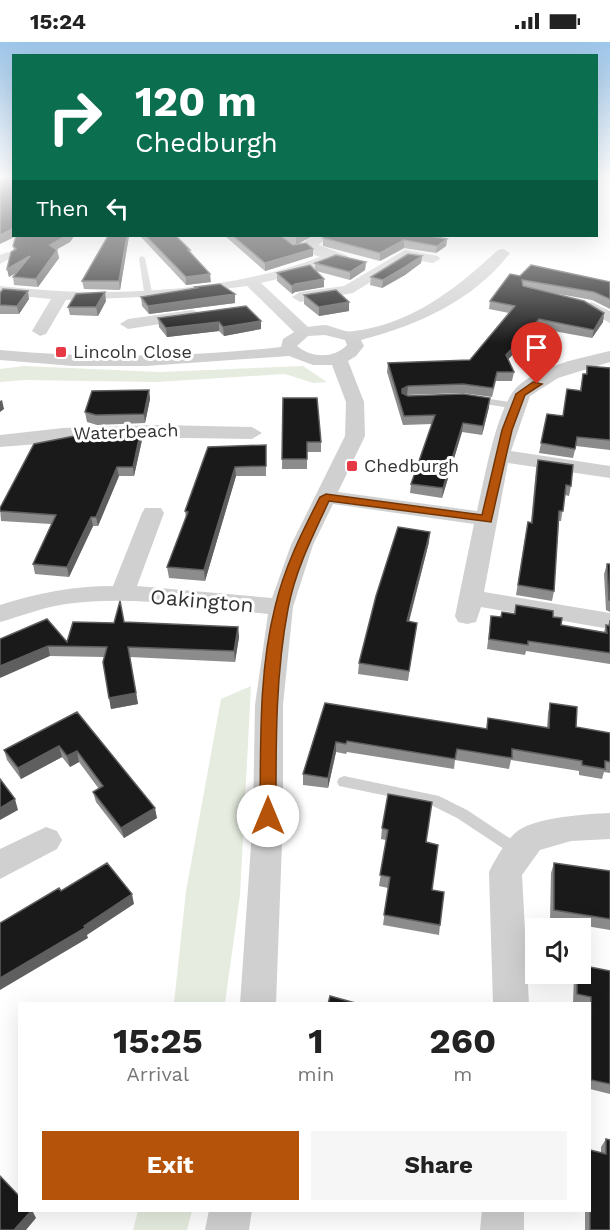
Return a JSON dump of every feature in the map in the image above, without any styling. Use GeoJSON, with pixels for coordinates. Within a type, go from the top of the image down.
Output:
{"type":"FeatureCollection","features":[{"type":"Feature","properties":{"kind":"street"},"geometry":{"type":"LineString","coordinates":[[321,237],[312,241],[307,247],[332,257],[382,268]]}},
{"type":"Feature","properties":{"kind":"street"},"geometry":{"type":"LineString","coordinates":[[0,355],[118,361],[191,360],[292,351],[317,359],[447,301],[462,291],[502,253]]}},
{"type":"Feature","properties":{"kind":"street"},"geometry":{"type":"LineString","coordinates":[[300,297],[348,290],[405,254],[433,259]]}},
{"type":"Feature","properties":{"kind":"street"},"geometry":{"type":"LineString","coordinates":[[0,290],[62,294],[179,291],[300,269],[332,257]]}},
{"type":"Feature","properties":{"kind":"street"},"geometry":{"type":"LineString","coordinates":[[249,280],[304,332]]}},
{"type":"Feature","properties":{"kind":"street"},"geometry":{"type":"LineString","coordinates":[[348,290],[364,303]]}},
{"type":"Feature","properties":{"kind":"street"},"geometry":{"type":"LineString","coordinates":[[128,324],[203,314],[179,291]]}},
{"type":"Feature","properties":{"kind":"street"},"geometry":{"type":"LineString","coordinates":[[40,330],[62,294]]}},
{"type":"Feature","properties":{"kind":"street"},"geometry":{"type":"LineString","coordinates":[[586,305],[610,318]]}},
{"type":"Feature","properties":{"kind":"street"},"geometry":{"type":"LineString","coordinates":[[258,1002],[268,816],[269,705],[281,607],[302,545],[355,436],[355,402],[344,348],[335,331],[304,332],[289,343],[292,351]]}},
{"type":"Feature","properties":{"kind":"street"},"geometry":{"type":"LineString","coordinates":[[610,356],[553,374],[521,394],[507,430],[469,607],[610,621]]}},
{"type":"Feature","properties":{"kind":"street","name":"Waterbeach"},"geometry":{"type":"LineString","coordinates":[[0,441],[68,433],[152,429],[252,433]]}},
{"type":"Feature","properties":{"kind":"street"},"geometry":{"type":"LineString","coordinates":[[502,456],[610,472]]}},
{"type":"Feature","properties":{"kind":"street"},"geometry":{"type":"LineString","coordinates":[[326,497],[487,519]]}},
{"type":"Feature","properties":{"kind":"street","name":"Oakington"},"geometry":{"type":"LineString","coordinates":[[122,594],[153,513]]}},
{"type":"Feature","properties":{"kind":"street","name":"Oakington"},"geometry":{"type":"LineString","coordinates":[[0,614],[62,596],[122,594],[281,607]]}},
{"type":"Feature","properties":{"kind":"street"},"geometry":{"type":"LineString","coordinates":[[510,1002],[505,872],[529,840],[571,828],[610,826]]}},
{"type":"Feature","properties":{"kind":"street"},"geometry":{"type":"LineString","coordinates":[[0,865],[46,840]]}},
{"type":"Feature","properties":{"kind":"street"},"geometry":{"type":"LineString","coordinates":[[227,1230],[231,1212]]}},
{"type":"Feature","properties":{"kind":"street"},"geometry":{"type":"LineString","coordinates":[[502,1230],[503,1212]]}},
{"type":"Feature","properties":{"kind":"lane"},"geometry":{"type":"LineString","coordinates":[[142,258],[148,292]]}},
{"type":"Feature","properties":{"kind":"lane"},"geometry":{"type":"LineString","coordinates":[[462,398],[516,406]]}},
{"type":"Feature","properties":{"kind":"lane"},"geometry":{"type":"LineString","coordinates":[[344,782],[434,800],[462,814],[520,852]]}},
{"type":"Feature","properties":{"kind":"shaded area"},"geometry":{"type":"Polygon","coordinates":[[[24,366],[160,372],[303,366],[327,382],[313,383],[285,374],[157,382],[25,380],[0,382],[0,369],[24,366]]]}},
{"type":"Feature","properties":{"kind":"shaded area"},"geometry":{"type":"Polygon","coordinates":[[[251,686],[240,895],[225,1002],[174,1002],[186,891],[221,699],[251,686]]]}},
{"type":"Feature","properties":{"kind":"shaded area"},"geometry":{"type":"Polygon","coordinates":[[[138,1212],[192,1212],[187,1230],[133,1230],[138,1212]]]}},
{"type":"Feature","properties":{"kind":"building"},"geometry":{"type":"Polygon","coordinates":[[[16,237],[64,237],[50,245],[57,250],[36,279],[13,277],[30,256],[7,269],[11,252],[16,249],[13,246],[16,237]]]}},
{"type":"Feature","properties":{"kind":"building"},"geometry":{"type":"Polygon","coordinates":[[[107,237],[127,237],[119,281],[82,281],[107,237]]]}},
{"type":"Feature","properties":{"kind":"building"},"geometry":{"type":"Polygon","coordinates":[[[147,237],[177,237],[210,274],[186,277],[147,237]]]}},
{"type":"Feature","properties":{"kind":"building"},"geometry":{"type":"Polygon","coordinates":[[[234,237],[282,237],[293,245],[306,243],[313,249],[265,263],[234,237]]]}},
{"type":"Feature","properties":{"kind":"building"},"geometry":{"type":"Polygon","coordinates":[[[436,237],[447,239],[437,246],[404,240],[380,253],[323,238],[436,237]]]}},
{"type":"Feature","properties":{"kind":"building"},"geometry":{"type":"Polygon","coordinates":[[[408,254],[422,256],[383,280],[371,277],[408,254]]]}},
{"type":"Feature","properties":{"kind":"building"},"geometry":{"type":"Polygon","coordinates":[[[336,255],[366,262],[350,272],[315,263],[336,255]]]}},
{"type":"Feature","properties":{"kind":"building"},"geometry":{"type":"Polygon","coordinates":[[[310,265],[324,279],[292,286],[277,273],[310,265]]]}},
{"type":"Feature","properties":{"kind":"building"},"geometry":{"type":"Polygon","coordinates":[[[531,265],[610,282],[610,299],[594,292],[522,280],[523,286],[584,301],[604,313],[594,330],[539,319],[506,355],[514,372],[497,372],[493,388],[463,384],[408,386],[402,389],[402,393],[408,396],[463,394],[490,398],[483,426],[463,423],[443,488],[411,484],[435,415],[404,416],[388,363],[470,360],[515,306],[490,301],[510,274],[520,276],[531,265]]]}},
{"type":"Feature","properties":{"kind":"building"},"geometry":{"type":"Polygon","coordinates":[[[220,284],[235,294],[148,306],[141,297],[197,288],[195,287],[220,284]]]}},
{"type":"Feature","properties":{"kind":"building"},"geometry":{"type":"Polygon","coordinates":[[[3,289],[28,291],[17,306],[0,305],[0,293],[3,289]]]}},
{"type":"Feature","properties":{"kind":"building"},"geometry":{"type":"Polygon","coordinates":[[[336,290],[349,302],[319,307],[304,295],[336,290]]]}},
{"type":"Feature","properties":{"kind":"building"},"geometry":{"type":"Polygon","coordinates":[[[105,292],[96,307],[68,307],[76,294],[105,292]]]}},
{"type":"Feature","properties":{"kind":"building"},"geometry":{"type":"Polygon","coordinates":[[[246,306],[261,321],[223,327],[219,322],[166,328],[158,318],[246,306]]]}},
{"type":"Feature","properties":{"kind":"building"},"geometry":{"type":"Polygon","coordinates":[[[587,366],[610,368],[610,440],[577,437],[575,449],[541,443],[547,414],[563,416],[567,389],[581,391],[583,374],[587,374],[587,366]]]}},
{"type":"Feature","properties":{"kind":"building"},"geometry":{"type":"Polygon","coordinates":[[[149,390],[144,414],[96,415],[85,412],[92,391],[149,390]]]}},
{"type":"Feature","properties":{"kind":"building"},"geometry":{"type":"Polygon","coordinates":[[[283,398],[317,398],[321,442],[307,442],[307,459],[282,459],[283,398]]]}},
{"type":"Feature","properties":{"kind":"building"},"geometry":{"type":"Polygon","coordinates":[[[141,430],[133,467],[117,467],[96,517],[91,517],[67,567],[33,564],[56,515],[0,511],[0,508],[34,444],[95,432],[141,430]]]}},
{"type":"Feature","properties":{"kind":"building"},"geometry":{"type":"Polygon","coordinates":[[[266,445],[266,466],[235,467],[204,570],[167,567],[188,512],[185,511],[208,447],[266,445]]]}},
{"type":"Feature","properties":{"kind":"building"},"geometry":{"type":"Polygon","coordinates":[[[538,460],[573,465],[571,486],[566,485],[563,511],[559,511],[554,591],[518,585],[528,522],[532,523],[538,460]]]}},
{"type":"Feature","properties":{"kind":"building"},"geometry":{"type":"Polygon","coordinates":[[[398,527],[430,532],[407,621],[417,623],[409,671],[359,663],[376,596],[398,527]]]}},
{"type":"Feature","properties":{"kind":"building"},"geometry":{"type":"Polygon","coordinates":[[[607,564],[610,564],[610,600],[609,600],[607,564]]]}},
{"type":"Feature","properties":{"kind":"building"},"geometry":{"type":"Polygon","coordinates":[[[120,601],[124,622],[238,627],[234,651],[128,647],[136,693],[109,698],[103,662],[107,647],[48,646],[0,666],[0,639],[47,619],[67,642],[73,622],[114,623],[120,601]]]}},
{"type":"Feature","properties":{"kind":"building"},"geometry":{"type":"Polygon","coordinates":[[[516,605],[553,611],[553,617],[562,618],[561,625],[607,633],[606,625],[610,626],[610,653],[528,641],[528,645],[489,639],[491,616],[501,617],[502,612],[515,614],[516,605]]]}},
{"type":"Feature","properties":{"kind":"building"},"geometry":{"type":"Polygon","coordinates":[[[325,703],[487,729],[488,718],[549,728],[550,703],[577,707],[576,727],[610,733],[610,762],[605,761],[605,769],[582,765],[582,761],[512,749],[512,758],[457,749],[455,759],[347,741],[346,744],[336,742],[328,778],[303,774],[325,703]]]}},
{"type":"Feature","properties":{"kind":"building"},"geometry":{"type":"Polygon","coordinates":[[[77,712],[155,808],[121,828],[93,792],[103,786],[77,751],[67,756],[59,746],[18,768],[4,750],[77,712]]]}},
{"type":"Feature","properties":{"kind":"building"},"geometry":{"type":"Polygon","coordinates":[[[0,779],[15,799],[0,808],[0,779]]]}},
{"type":"Feature","properties":{"kind":"building"},"geometry":{"type":"Polygon","coordinates":[[[388,794],[432,802],[426,842],[438,845],[432,890],[444,892],[440,925],[384,915],[390,877],[380,875],[388,830],[382,828],[388,794]]]}},
{"type":"Feature","properties":{"kind":"building"},"geometry":{"type":"Polygon","coordinates":[[[107,863],[132,894],[84,926],[85,928],[0,978],[0,923],[59,888],[61,891],[107,863]]]}},
{"type":"Feature","properties":{"kind":"building"},"geometry":{"type":"Polygon","coordinates":[[[554,863],[610,871],[610,919],[554,910],[554,863]]]}},
{"type":"Feature","properties":{"kind":"building"},"geometry":{"type":"Polygon","coordinates":[[[591,967],[610,971],[610,1084],[591,1080],[591,997],[577,994],[577,984],[591,984],[591,967]]]}},
{"type":"Feature","properties":{"kind":"building"},"geometry":{"type":"Polygon","coordinates":[[[330,996],[352,1002],[328,1002],[330,996]]]}},
{"type":"Feature","properties":{"kind":"building"},"geometry":{"type":"Polygon","coordinates":[[[606,1139],[610,1140],[610,1230],[590,1230],[591,1150],[606,1154],[606,1139]]]}},
{"type":"Feature","properties":{"kind":"building"},"geometry":{"type":"Polygon","coordinates":[[[0,1176],[18,1195],[18,1212],[30,1212],[14,1230],[0,1230],[0,1176]]]}},
{"type":"Feature","properties":{"kind":"place","name":"Lincoln Close"},"geometry":{"type":"Point","coordinates":[61,352]}},
{"type":"Feature","properties":{"kind":"place","name":"Chedburgh"},"geometry":{"type":"Point","coordinates":[352,466]}},
{"type":"Feature","properties":{"kind":"route"},"geometry":{"type":"LineString","coordinates":[[268,816],[269,705],[281,607],[302,545],[326,497],[487,519],[507,430],[521,394],[537,384]]}}]}
